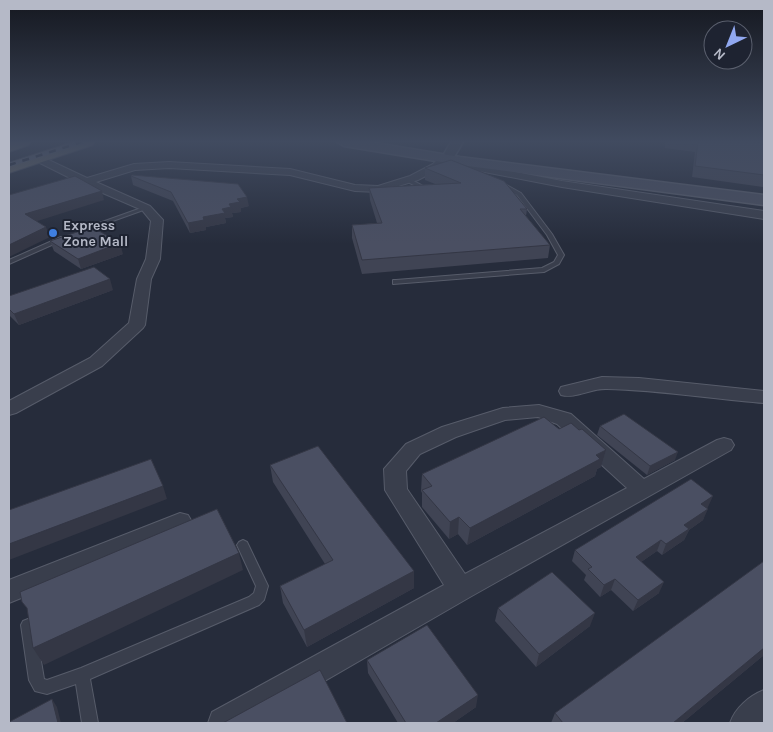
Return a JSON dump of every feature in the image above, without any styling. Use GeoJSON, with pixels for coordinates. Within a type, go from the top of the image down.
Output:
{"type":"FeatureCollection","features":[{"type":"Feature","properties":{"kind":"main road"},"geometry":{"type":"LineString","coordinates":[[589,176],[764,200]]}},
{"type":"Feature","properties":{"kind":"main road"},"geometry":{"type":"LineString","coordinates":[[612,176],[764,194]]}},
{"type":"Feature","properties":{"kind":"street"},"geometry":{"type":"LineString","coordinates":[[9,409],[96,362],[137,325],[144,279],[153,260],[158,220],[146,208],[74,176]]}},
{"type":"Feature","properties":{"kind":"street"},"geometry":{"type":"LineString","coordinates":[[86,182],[106,176]]}},
{"type":"Feature","properties":{"kind":"street"},"geometry":{"type":"LineString","coordinates":[[109,176],[137,179]]}},
{"type":"Feature","properties":{"kind":"street"},"geometry":{"type":"LineString","coordinates":[[309,176],[366,189],[391,187],[415,176]]}},
{"type":"Feature","properties":{"kind":"street"},"geometry":{"type":"LineString","coordinates":[[521,176],[764,215]]}},
{"type":"Feature","properties":{"kind":"street"},"geometry":{"type":"LineString","coordinates":[[568,391],[602,383],[639,384],[764,396]]}},
{"type":"Feature","properties":{"kind":"street"},"geometry":{"type":"LineString","coordinates":[[461,589],[396,490],[396,469],[413,449],[449,432],[503,414],[539,411],[564,419],[643,490]]}},
{"type":"Feature","properties":{"kind":"street"},"geometry":{"type":"LineString","coordinates":[[223,723],[461,589],[724,446]]}},
{"type":"Feature","properties":{"kind":"street"},"geometry":{"type":"LineString","coordinates":[[9,592],[180,522]]}},
{"type":"Feature","properties":{"kind":"street"},"geometry":{"type":"LineString","coordinates":[[744,723],[764,705]]}},
{"type":"Feature","properties":{"kind":"lane"},"geometry":{"type":"LineString","coordinates":[[408,180],[436,195]]}},
{"type":"Feature","properties":{"kind":"lane"},"geometry":{"type":"LineString","coordinates":[[396,282],[544,270],[557,263],[561,255],[550,235],[520,194],[492,181]]}},
{"type":"Feature","properties":{"kind":"lane"},"geometry":{"type":"LineString","coordinates":[[9,262],[94,226],[146,208]]}},
{"type":"Feature","properties":{"kind":"lane"},"geometry":{"type":"LineString","coordinates":[[28,625],[36,680],[40,686],[47,687],[82,675],[254,600],[259,596],[262,586],[243,546]]}},
{"type":"Feature","properties":{"kind":"lane"},"geometry":{"type":"LineString","coordinates":[[82,675],[90,723]]}},
{"type":"Feature","properties":{"kind":"building"},"geometry":{"type":"Polygon","coordinates":[[[74,176],[102,191],[25,214],[46,227],[9,245],[9,195],[74,176]]]}},
{"type":"Feature","properties":{"kind":"building"},"geometry":{"type":"Polygon","coordinates":[[[131,176],[238,184],[247,197],[237,199],[240,202],[229,204],[231,207],[222,209],[225,213],[203,217],[204,220],[188,223],[171,192],[131,176]]]}},
{"type":"Feature","properties":{"kind":"building"},"geometry":{"type":"Polygon","coordinates":[[[445,176],[492,176],[504,181],[527,209],[520,209],[550,245],[362,260],[352,225],[382,223],[369,188],[461,183],[445,176]]]}},
{"type":"Feature","properties":{"kind":"building"},"geometry":{"type":"Polygon","coordinates":[[[92,227],[120,243],[78,259],[50,241],[92,227]]]}},
{"type":"Feature","properties":{"kind":"building"},"geometry":{"type":"Polygon","coordinates":[[[94,267],[110,279],[14,314],[9,309],[9,296],[94,267]]]}},
{"type":"Feature","properties":{"kind":"building"},"geometry":{"type":"Polygon","coordinates":[[[624,414],[678,452],[650,466],[600,426],[624,414]]]}},
{"type":"Feature","properties":{"kind":"building"},"geometry":{"type":"Polygon","coordinates":[[[544,417],[559,429],[571,423],[579,430],[582,429],[606,450],[596,455],[600,459],[470,528],[459,517],[450,522],[422,490],[432,486],[422,474],[544,417]]]}},
{"type":"Feature","properties":{"kind":"building"},"geometry":{"type":"Polygon","coordinates":[[[318,446],[414,571],[304,630],[280,586],[333,560],[270,465],[318,446]]]}},
{"type":"Feature","properties":{"kind":"building"},"geometry":{"type":"Polygon","coordinates":[[[151,459],[163,486],[9,544],[9,510],[151,459]]]}},
{"type":"Feature","properties":{"kind":"building"},"geometry":{"type":"Polygon","coordinates":[[[691,479],[713,496],[701,504],[708,509],[684,525],[689,529],[666,544],[661,540],[636,557],[664,582],[638,600],[615,579],[604,585],[588,569],[592,567],[575,550],[691,479]]]}},
{"type":"Feature","properties":{"kind":"building"},"geometry":{"type":"Polygon","coordinates":[[[217,509],[239,553],[33,648],[27,608],[22,602],[20,592],[217,509]]]}},
{"type":"Feature","properties":{"kind":"building"},"geometry":{"type":"Polygon","coordinates":[[[764,561],[764,648],[673,723],[563,723],[555,713],[764,561]]]}},
{"type":"Feature","properties":{"kind":"building"},"geometry":{"type":"Polygon","coordinates":[[[552,572],[595,613],[539,654],[498,608],[552,572]]]}},
{"type":"Feature","properties":{"kind":"building"},"geometry":{"type":"Polygon","coordinates":[[[427,625],[478,695],[436,723],[406,723],[367,660],[427,625]]]}},
{"type":"Feature","properties":{"kind":"building"},"geometry":{"type":"Polygon","coordinates":[[[320,670],[347,723],[223,723],[320,670]]]}},
{"type":"Feature","properties":{"kind":"building"},"geometry":{"type":"Polygon","coordinates":[[[52,699],[58,723],[9,723],[9,722],[52,699]]]}},
{"type":"Feature","properties":{"kind":"place","name":"Express Zone Mall"},"geometry":{"type":"Point","coordinates":[53,233]}}]}
